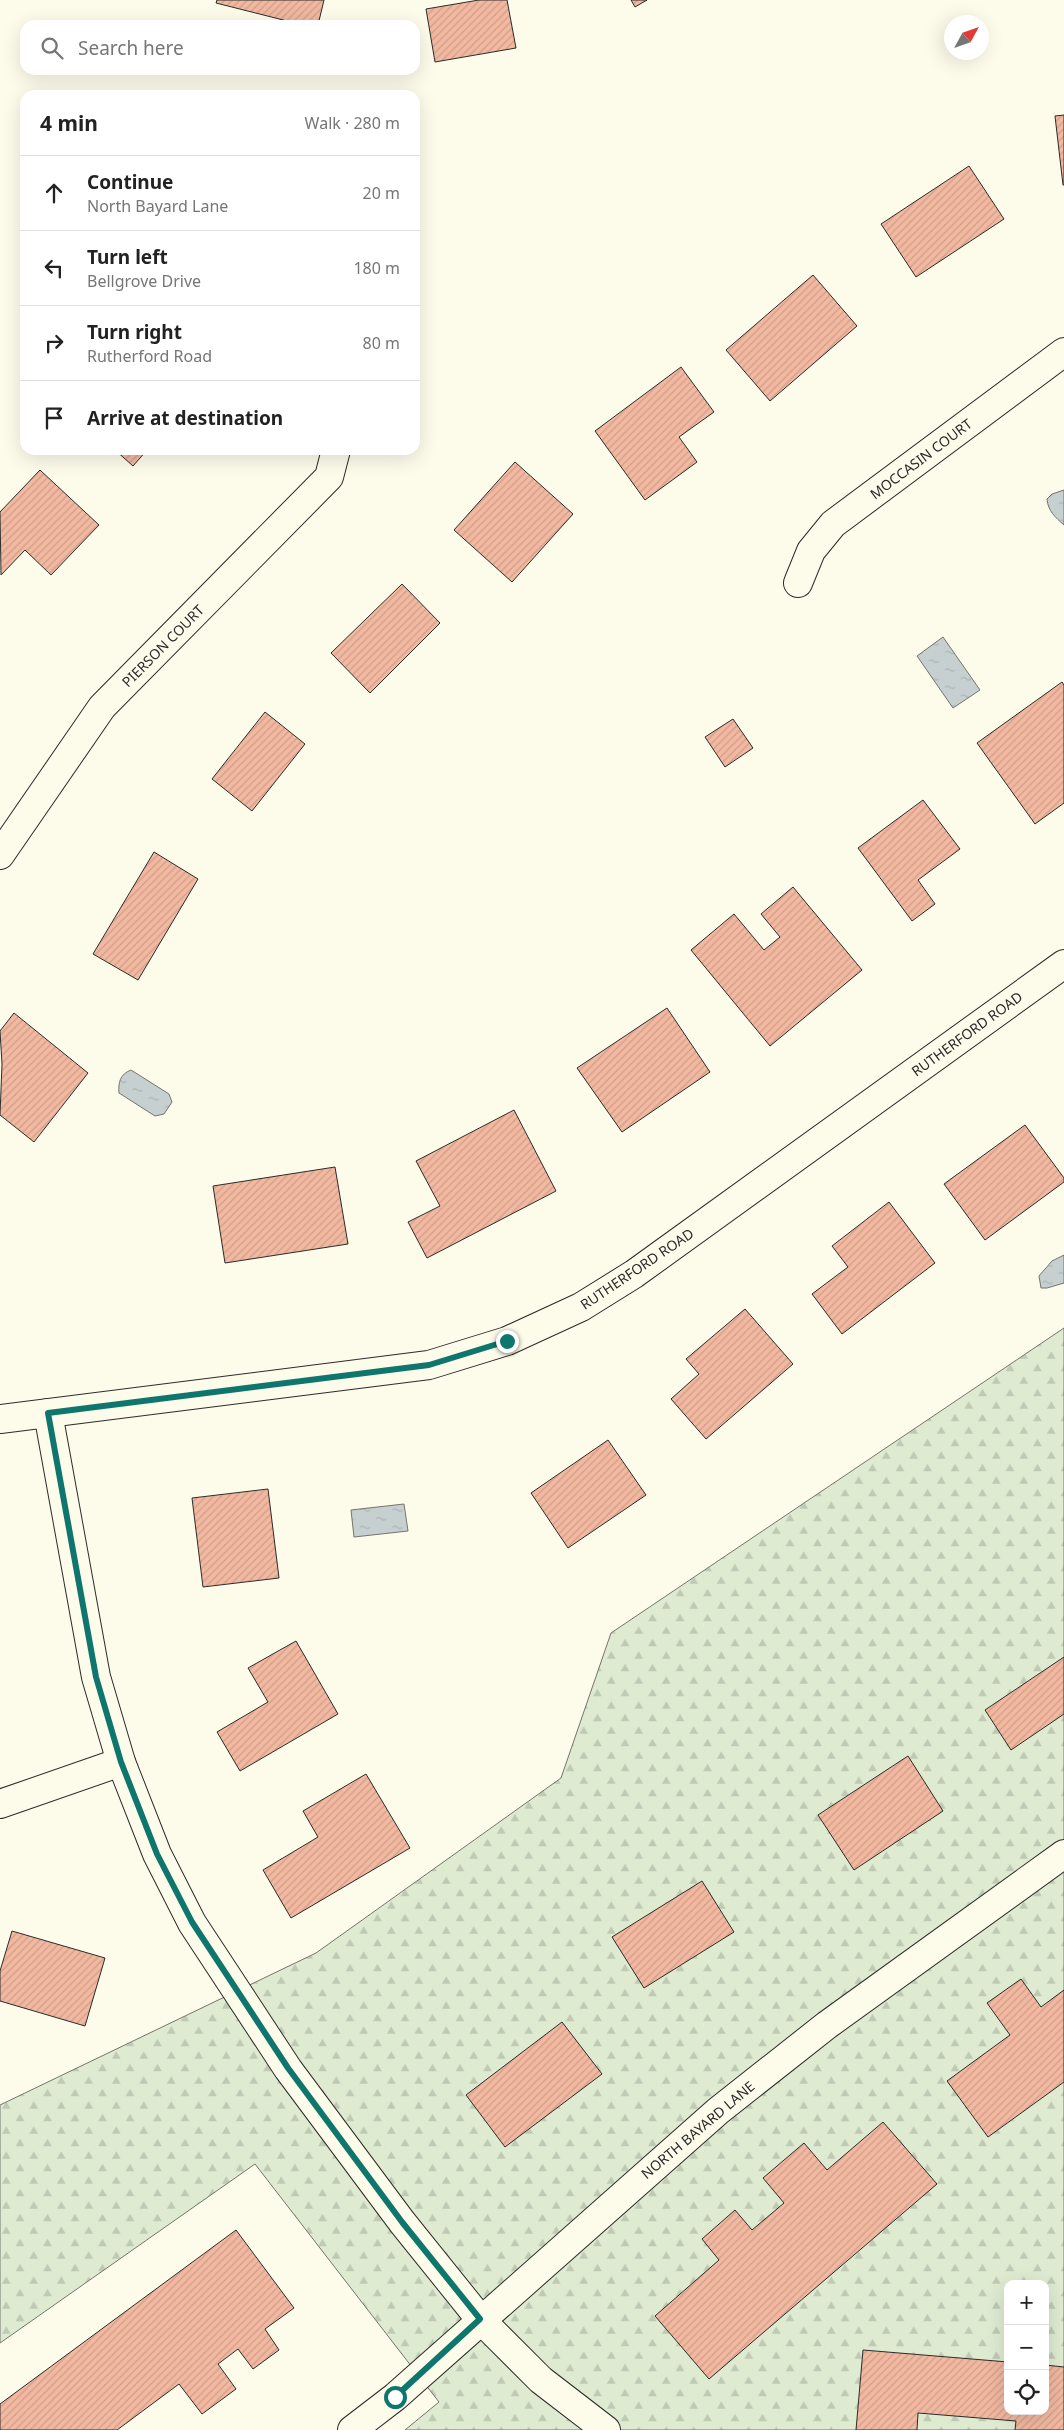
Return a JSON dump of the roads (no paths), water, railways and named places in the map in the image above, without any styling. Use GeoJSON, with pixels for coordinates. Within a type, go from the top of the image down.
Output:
{"type":"FeatureCollection","features":[{"type":"Feature","properties":{"kind":"street","name":"MOCCASIN COURT"},"geometry":{"type":"LineString","coordinates":[[798,583],[811,551],[833,524],[1064,352]]}},
{"type":"Feature","properties":{"kind":"street","name":"PIERSON COURT"},"geometry":{"type":"LineString","coordinates":[[0,855],[102,707],[329,477],[335,455]]}},
{"type":"Feature","properties":{"kind":"street","name":"RUTHERFORD ROAD"},"geometry":{"type":"LineString","coordinates":[[0,1419],[429,1365],[507,1341],[581,1307],[634,1274],[1064,964]]}},
{"type":"Feature","properties":{"kind":"street"},"geometry":{"type":"LineString","coordinates":[[48,1413],[96,1677],[121,1762],[157,1854],[192,1922],[294,2076],[402,2222],[480,2319],[541,2380],[606,2430]]}},
{"type":"Feature","properties":{"kind":"street"},"geometry":{"type":"LineString","coordinates":[[0,1804],[121,1762]]}},
{"type":"Feature","properties":{"kind":"street","name":"NORTH BAYARD LANE"},"geometry":{"type":"LineString","coordinates":[[352,2430],[395,2397],[480,2319],[718,2111],[827,2025],[1064,1854]]}},
{"type":"Feature","properties":{"kind":"water"},"geometry":{"type":"Polygon","coordinates":[[[1064,490],[1064,525],[1050,510],[1047,499],[1052,494],[1064,490]]]}},
{"type":"Feature","properties":{"kind":"water"},"geometry":{"type":"Polygon","coordinates":[[[943,637],[980,690],[953,708],[917,656],[943,637]]]}},
{"type":"Feature","properties":{"kind":"water"},"geometry":{"type":"Polygon","coordinates":[[[131,1070],[169,1094],[172,1102],[164,1114],[155,1116],[119,1093],[120,1079],[131,1070]]]}},
{"type":"Feature","properties":{"kind":"water"},"geometry":{"type":"Polygon","coordinates":[[[1064,1255],[1064,1283],[1041,1288],[1039,1276],[1052,1261],[1064,1255]]]}},
{"type":"Feature","properties":{"kind":"water"},"geometry":{"type":"Polygon","coordinates":[[[404,1504],[408,1531],[354,1537],[351,1510],[404,1504]]]}}]}
